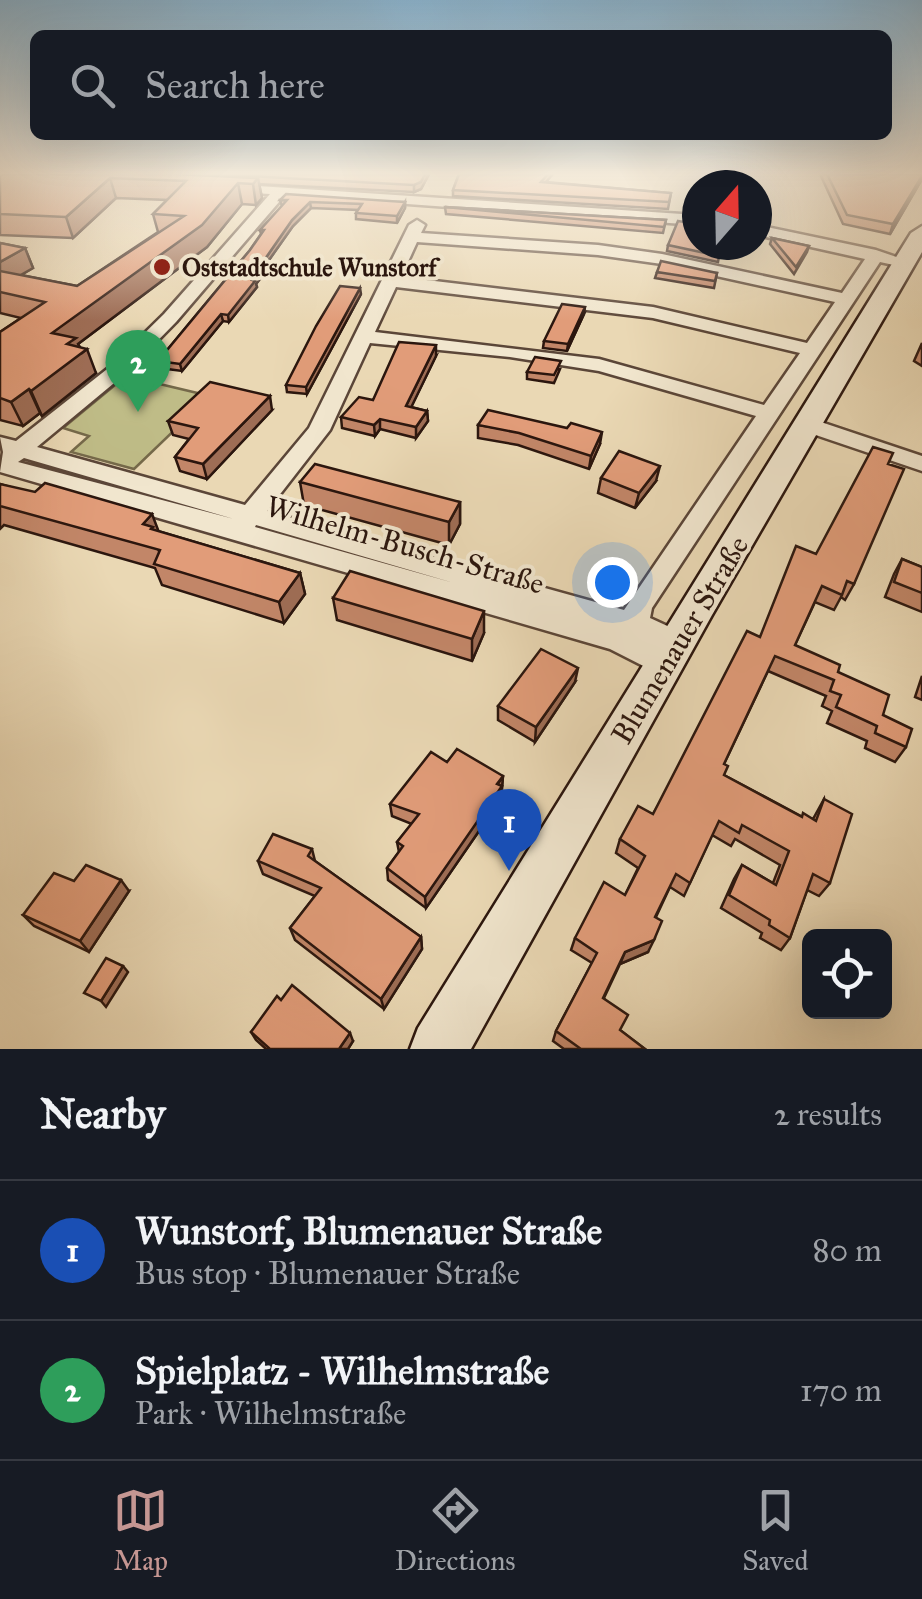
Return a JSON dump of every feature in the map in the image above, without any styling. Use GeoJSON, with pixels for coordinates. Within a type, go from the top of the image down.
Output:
{"type":"FeatureCollection","features":[{"type":"Feature","properties":{"kind":"street"},"geometry":{"type":"LineString","coordinates":[[4,457],[118,370],[170,318],[253,223]]}},
{"type":"Feature","properties":{"kind":"street"},"geometry":{"type":"LineString","coordinates":[[245,524],[319,430],[418,223]]}},
{"type":"Feature","properties":{"kind":"street"},"geometry":{"type":"LineString","coordinates":[[772,233],[889,258]]}},
{"type":"Feature","properties":{"kind":"street","name":"Blumenauer Straße"},"geometry":{"type":"LineString","coordinates":[[636,624],[639,606],[846,299],[922,233]]}},
{"type":"Feature","properties":{"kind":"street"},"geometry":{"type":"LineString","coordinates":[[411,237],[598,250],[662,259],[846,299]]}},
{"type":"Feature","properties":{"kind":"street","name":"Blumenauer Straße"},"geometry":{"type":"LineString","coordinates":[[439,1049],[809,424],[889,258]]}},
{"type":"Feature","properties":{"kind":"street"},"geometry":{"type":"LineString","coordinates":[[390,281],[574,297],[654,310],[810,350]]}},
{"type":"Feature","properties":{"kind":"street"},"geometry":{"type":"LineString","coordinates":[[362,337],[494,349],[603,366],[678,384],[768,413]]}},
{"type":"Feature","properties":{"kind":"street"},"geometry":{"type":"LineString","coordinates":[[809,424],[922,464]]}},
{"type":"Feature","properties":{"kind":"street","name":"Wilhelm-Busch-Straße"},"geometry":{"type":"LineString","coordinates":[[4,457],[245,524],[636,624],[671,654]]}},
{"type":"Feature","properties":{"kind":"street","name":"Wilhelm-Busch-Straße"},"geometry":{"type":"LineString","coordinates":[[245,524],[671,654]]}},
{"type":"Feature","properties":{"kind":"shaded area"},"geometry":{"type":"Polygon","coordinates":[[[126,376],[210,396],[134,469],[71,452],[89,436],[63,428],[126,376]]]}},
{"type":"Feature","properties":{"kind":"building"},"geometry":{"type":"Polygon","coordinates":[[[173,223],[204,223],[52,333],[76,338],[67,344],[87,349],[31,391],[11,402],[0,398],[0,332],[45,302],[0,292],[0,271],[77,286],[173,223]]]}},
{"type":"Feature","properties":{"kind":"building"},"geometry":{"type":"Polygon","coordinates":[[[266,223],[290,223],[252,280],[255,281],[228,315],[221,314],[180,364],[158,361],[250,250],[264,230],[260,230],[266,223]]]}},
{"type":"Feature","properties":{"kind":"building"},"geometry":{"type":"Polygon","coordinates":[[[620,223],[665,223],[664,227],[620,223]]]}},
{"type":"Feature","properties":{"kind":"building"},"geometry":{"type":"Polygon","coordinates":[[[677,223],[682,223],[682,248],[668,245],[677,223]]]}},
{"type":"Feature","properties":{"kind":"building"},"geometry":{"type":"Polygon","coordinates":[[[772,238],[809,246],[796,267],[772,238]]]}},
{"type":"Feature","properties":{"kind":"building"},"geometry":{"type":"Polygon","coordinates":[[[0,243],[25,248],[0,262],[0,243]]]}},
{"type":"Feature","properties":{"kind":"building"},"geometry":{"type":"Polygon","coordinates":[[[661,261],[717,273],[715,281],[657,272],[661,261]]]}},
{"type":"Feature","properties":{"kind":"building"},"geometry":{"type":"Polygon","coordinates":[[[340,286],[360,288],[306,387],[286,385],[316,326],[340,286]]]}},
{"type":"Feature","properties":{"kind":"building"},"geometry":{"type":"Polygon","coordinates":[[[562,304],[585,307],[568,344],[544,341],[562,304]]]}},
{"type":"Feature","properties":{"kind":"building"},"geometry":{"type":"Polygon","coordinates":[[[399,342],[436,345],[406,406],[427,411],[416,427],[380,419],[374,425],[341,417],[359,397],[373,400],[399,342]]]}},
{"type":"Feature","properties":{"kind":"building"},"geometry":{"type":"Polygon","coordinates":[[[535,357],[561,361],[554,375],[527,372],[535,357]]]}},
{"type":"Feature","properties":{"kind":"building"},"geometry":{"type":"Polygon","coordinates":[[[210,382],[270,396],[203,464],[175,457],[198,428],[168,421],[210,382]]]}},
{"type":"Feature","properties":{"kind":"building"},"geometry":{"type":"Polygon","coordinates":[[[488,410],[602,432],[591,456],[519,433],[478,425],[488,410]]]}},
{"type":"Feature","properties":{"kind":"building"},"geometry":{"type":"Polygon","coordinates":[[[873,447],[893,453],[888,464],[904,469],[854,584],[847,581],[842,595],[822,586],[795,645],[840,665],[838,672],[889,695],[883,715],[912,729],[906,747],[875,733],[877,726],[836,707],[841,695],[830,691],[834,680],[775,656],[724,764],[728,766],[724,775],[802,817],[803,813],[816,821],[824,799],[852,814],[830,883],[813,874],[790,938],[769,925],[770,920],[729,895],[742,865],[776,885],[789,851],[742,825],[739,833],[719,821],[690,883],[676,874],[655,917],[662,921],[654,940],[625,952],[603,998],[628,1015],[620,1030],[645,1049],[581,1049],[556,1031],[597,953],[575,938],[604,882],[625,895],[645,856],[620,839],[638,806],[653,814],[747,631],[760,637],[796,546],[816,554],[873,447]]]}},
{"type":"Feature","properties":{"kind":"building"},"geometry":{"type":"Polygon","coordinates":[[[619,451],[660,466],[639,493],[601,478],[619,451]]]}},
{"type":"Feature","properties":{"kind":"building"},"geometry":{"type":"Polygon","coordinates":[[[315,464],[460,502],[449,522],[300,482],[315,464]]]}},
{"type":"Feature","properties":{"kind":"building"},"geometry":{"type":"Polygon","coordinates":[[[45,483],[152,514],[143,524],[151,529],[300,573],[279,602],[154,564],[160,550],[0,506],[0,484],[35,492],[45,483]]]}},
{"type":"Feature","properties":{"kind":"building"},"geometry":{"type":"Polygon","coordinates":[[[902,559],[922,567],[922,593],[894,582],[902,559]]]}},
{"type":"Feature","properties":{"kind":"building"},"geometry":{"type":"Polygon","coordinates":[[[350,571],[484,611],[472,639],[333,598],[350,571]]]}},
{"type":"Feature","properties":{"kind":"building"},"geometry":{"type":"Polygon","coordinates":[[[541,649],[578,668],[536,727],[498,706],[541,649]]]}},
{"type":"Feature","properties":{"kind":"building"},"geometry":{"type":"Polygon","coordinates":[[[457,749],[503,776],[497,784],[502,786],[425,897],[387,868],[403,846],[397,842],[419,814],[390,804],[431,752],[447,762],[457,749]]]}},
{"type":"Feature","properties":{"kind":"building"},"geometry":{"type":"Polygon","coordinates":[[[273,834],[312,849],[308,856],[421,937],[381,999],[290,928],[321,888],[258,861],[273,834]]]}},
{"type":"Feature","properties":{"kind":"building"},"geometry":{"type":"Polygon","coordinates":[[[86,865],[121,880],[80,941],[23,915],[54,873],[74,881],[86,865]]]}},
{"type":"Feature","properties":{"kind":"building"},"geometry":{"type":"Polygon","coordinates":[[[106,958],[123,966],[101,1001],[84,993],[106,958]]]}},
{"type":"Feature","properties":{"kind":"building"},"geometry":{"type":"Polygon","coordinates":[[[292,985],[350,1033],[339,1049],[270,1049],[251,1032],[277,996],[281,1000],[292,985]]]}},
{"type":"Feature","properties":{"kind":"place","name":"Oststadtschule Wunstorf"},"geometry":{"type":"Point","coordinates":[162,267]}},
{"type":"Feature","properties":{"kind":"place","name":"Spielplatz - Wilhelmstraße"},"geometry":{"type":"Point","coordinates":[138,412]}},
{"type":"Feature","properties":{"kind":"place","name":"Wunstorf, Blumenauer Straße"},"geometry":{"type":"Point","coordinates":[509,871]}}]}
